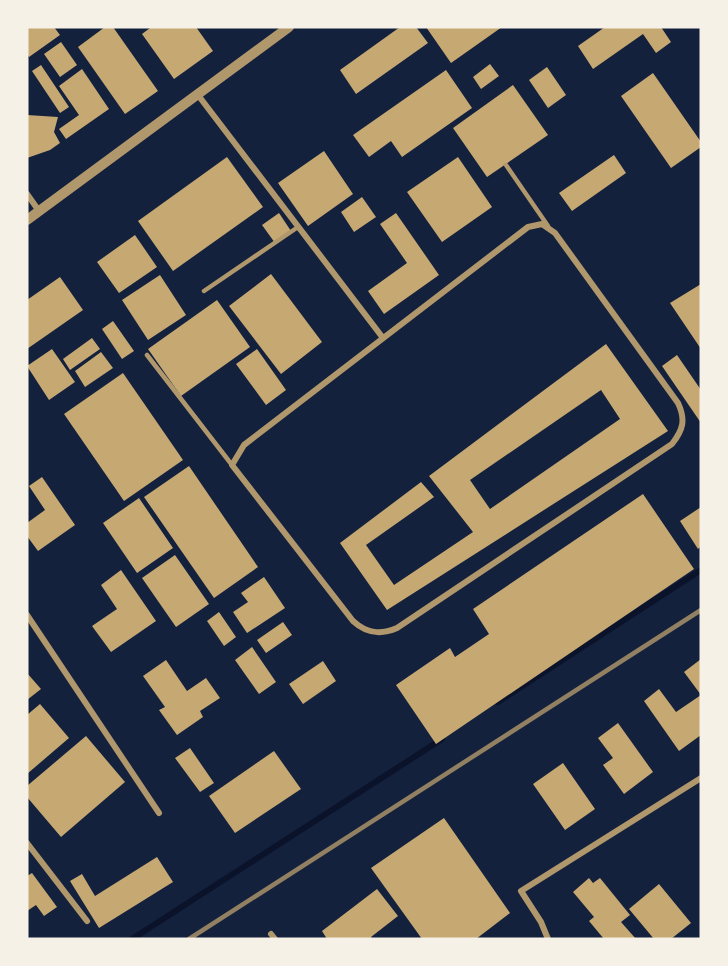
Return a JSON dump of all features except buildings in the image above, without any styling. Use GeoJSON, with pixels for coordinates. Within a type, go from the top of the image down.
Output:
{"type":"FeatureCollection","features":[{"type":"Feature","properties":{"kind":"street"},"geometry":{"type":"LineString","coordinates":[[27,220],[289,27]]}},
{"type":"Feature","properties":{"kind":"street"},"geometry":{"type":"LineString","coordinates":[[198,95],[382,338]]}},
{"type":"Feature","properties":{"kind":"street"},"geometry":{"type":"LineString","coordinates":[[27,194],[39,211]]}},
{"type":"Feature","properties":{"kind":"street"},"geometry":{"type":"LineString","coordinates":[[542,224],[548,226],[678,403],[682,412],[683,425],[679,434],[672,444],[398,628],[387,633],[373,633],[362,629],[353,621],[232,465],[244,445],[528,227],[542,224]]}},
{"type":"Feature","properties":{"kind":"street"},"geometry":{"type":"LineString","coordinates":[[27,615],[159,813]]}},
{"type":"Feature","properties":{"kind":"street"},"geometry":{"type":"LineString","coordinates":[[548,939],[541,922],[521,891],[701,778]]}},
{"type":"Feature","properties":{"kind":"street"},"geometry":{"type":"LineString","coordinates":[[27,843],[87,921]]}},
{"type":"Feature","properties":{"kind":"lane"},"geometry":{"type":"LineString","coordinates":[[506,165],[548,226]]}},
{"type":"Feature","properties":{"kind":"lane"},"geometry":{"type":"LineString","coordinates":[[204,291],[298,227]]}},
{"type":"Feature","properties":{"kind":"lane"},"geometry":{"type":"LineString","coordinates":[[147,356],[232,465]]}},
{"type":"Feature","properties":{"kind":"waterway"},"geometry":{"type":"LineString","coordinates":[[498,702],[701,570]]}},
{"type":"Feature","properties":{"kind":"waterway"},"geometry":{"type":"LineString","coordinates":[[132,939],[442,739]]}},
{"type":"Feature","properties":{"kind":"railway"},"geometry":{"type":"LineString","coordinates":[[189,939],[701,610]]}}]}
